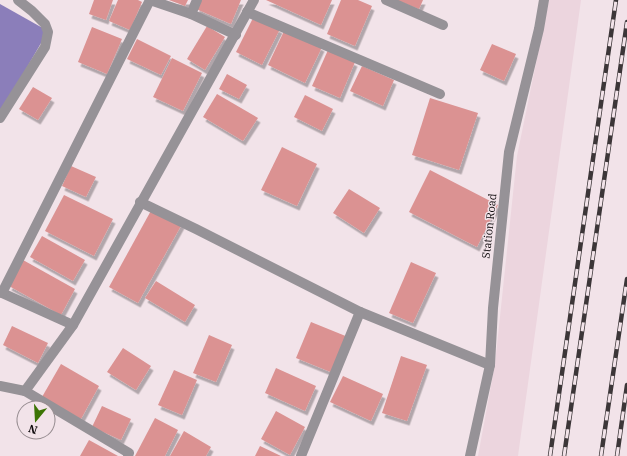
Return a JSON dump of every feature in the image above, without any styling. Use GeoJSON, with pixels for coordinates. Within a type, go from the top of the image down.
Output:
{"type":"FeatureCollection","features":[{"type":"Feature","properties":{"kind":"street"},"geometry":{"type":"LineString","coordinates":[[0,118],[45,47],[48,32],[45,24],[18,0]]}},
{"type":"Feature","properties":{"kind":"street"},"geometry":{"type":"LineString","coordinates":[[73,325],[1,293],[150,0],[191,14],[236,35]]}},
{"type":"Feature","properties":{"kind":"street"},"geometry":{"type":"LineString","coordinates":[[191,14],[197,0]]}},
{"type":"Feature","properties":{"kind":"street"},"geometry":{"type":"LineString","coordinates":[[25,391],[73,325],[140,202],[236,35],[254,0]]}},
{"type":"Feature","properties":{"kind":"street"},"geometry":{"type":"LineString","coordinates":[[386,0],[443,25]]}},
{"type":"Feature","properties":{"kind":"street","name":"Station Road"},"geometry":{"type":"LineString","coordinates":[[470,456],[490,365],[493,308],[509,152],[539,28],[544,0]]}},
{"type":"Feature","properties":{"kind":"street"},"geometry":{"type":"LineString","coordinates":[[247,12],[440,94]]}},
{"type":"Feature","properties":{"kind":"street"},"geometry":{"type":"LineString","coordinates":[[140,202],[196,228],[360,312],[490,365]]}},
{"type":"Feature","properties":{"kind":"street"},"geometry":{"type":"LineString","coordinates":[[301,456],[360,312]]}},
{"type":"Feature","properties":{"kind":"street"},"geometry":{"type":"LineString","coordinates":[[0,386],[25,391],[130,453],[128,456]]}},
{"type":"Feature","properties":{"kind":"shaded area"},"geometry":{"type":"Polygon","coordinates":[[[549,0],[581,0],[518,456],[478,456],[495,364],[517,156],[549,0]]]}},
{"type":"Feature","properties":{"kind":"shaded area"},"geometry":{"type":"Polygon","coordinates":[[[0,4],[48,31],[0,114],[0,4]]]}},
{"type":"Feature","properties":{"kind":"building"},"geometry":{"type":"Polygon","coordinates":[[[94,0],[113,0],[106,20],[89,14],[94,0]]]}},
{"type":"Feature","properties":{"kind":"building"},"geometry":{"type":"Polygon","coordinates":[[[118,0],[138,0],[142,2],[130,30],[109,21],[118,0]]]}},
{"type":"Feature","properties":{"kind":"building"},"geometry":{"type":"Polygon","coordinates":[[[169,0],[188,0],[185,6],[169,0]]]}},
{"type":"Feature","properties":{"kind":"building"},"geometry":{"type":"Polygon","coordinates":[[[200,0],[241,0],[231,24],[196,9],[200,0]]]}},
{"type":"Feature","properties":{"kind":"building"},"geometry":{"type":"Polygon","coordinates":[[[266,0],[332,0],[321,25],[266,0]]]}},
{"type":"Feature","properties":{"kind":"building"},"geometry":{"type":"Polygon","coordinates":[[[341,0],[358,0],[372,6],[355,46],[327,34],[341,0]]]}},
{"type":"Feature","properties":{"kind":"building"},"geometry":{"type":"Polygon","coordinates":[[[396,0],[423,0],[419,9],[396,0]]]}},
{"type":"Feature","properties":{"kind":"building"},"geometry":{"type":"Polygon","coordinates":[[[254,16],[280,29],[262,65],[236,52],[254,16]]]}},
{"type":"Feature","properties":{"kind":"building"},"geometry":{"type":"Polygon","coordinates":[[[207,26],[225,37],[205,70],[187,59],[207,26]]]}},
{"type":"Feature","properties":{"kind":"building"},"geometry":{"type":"Polygon","coordinates":[[[92,27],[122,39],[107,74],[78,62],[92,27]]]}},
{"type":"Feature","properties":{"kind":"building"},"geometry":{"type":"Polygon","coordinates":[[[285,29],[322,47],[305,83],[268,65],[285,29]]]}},
{"type":"Feature","properties":{"kind":"building"},"geometry":{"type":"Polygon","coordinates":[[[137,39],[171,56],[161,75],[127,59],[137,39]]]}},
{"type":"Feature","properties":{"kind":"building"},"geometry":{"type":"Polygon","coordinates":[[[492,44],[516,54],[504,81],[480,70],[492,44]]]}},
{"type":"Feature","properties":{"kind":"building"},"geometry":{"type":"Polygon","coordinates":[[[328,50],[355,62],[340,98],[312,86],[328,50]]]}},
{"type":"Feature","properties":{"kind":"building"},"geometry":{"type":"Polygon","coordinates":[[[172,58],[202,73],[183,111],[153,97],[172,58]]]}},
{"type":"Feature","properties":{"kind":"building"},"geometry":{"type":"Polygon","coordinates":[[[362,66],[394,80],[383,106],[350,91],[362,66]]]}},
{"type":"Feature","properties":{"kind":"building"},"geometry":{"type":"Polygon","coordinates":[[[227,74],[247,85],[239,99],[219,89],[227,74]]]}},
{"type":"Feature","properties":{"kind":"building"},"geometry":{"type":"Polygon","coordinates":[[[33,87],[52,98],[38,120],[19,109],[33,87]]]}},
{"type":"Feature","properties":{"kind":"building"},"geometry":{"type":"Polygon","coordinates":[[[217,94],[258,118],[243,141],[203,117],[217,94]]]}},
{"type":"Feature","properties":{"kind":"building"},"geometry":{"type":"Polygon","coordinates":[[[305,95],[333,109],[322,131],[294,117],[305,95]]]}},
{"type":"Feature","properties":{"kind":"building"},"geometry":{"type":"Polygon","coordinates":[[[430,98],[478,113],[459,170],[412,155],[430,98]]]}},
{"type":"Feature","properties":{"kind":"building"},"geometry":{"type":"Polygon","coordinates":[[[282,147],[317,164],[297,206],[261,190],[282,147]]]}},
{"type":"Feature","properties":{"kind":"building"},"geometry":{"type":"Polygon","coordinates":[[[71,166],[96,177],[86,197],[62,186],[71,166]]]}},
{"type":"Feature","properties":{"kind":"building"},"geometry":{"type":"Polygon","coordinates":[[[430,170],[498,205],[477,247],[409,212],[430,170]]]}},
{"type":"Feature","properties":{"kind":"building"},"geometry":{"type":"Polygon","coordinates":[[[349,189],[380,208],[364,233],[333,213],[349,189]]]}},
{"type":"Feature","properties":{"kind":"building"},"geometry":{"type":"Polygon","coordinates":[[[64,195],[113,219],[94,256],[45,231],[64,195]]]}},
{"type":"Feature","properties":{"kind":"building"},"geometry":{"type":"Polygon","coordinates":[[[153,207],[182,224],[138,303],[109,287],[153,207]]]}},
{"type":"Feature","properties":{"kind":"building"},"geometry":{"type":"Polygon","coordinates":[[[42,236],[85,260],[73,281],[30,257],[42,236]]]}},
{"type":"Feature","properties":{"kind":"building"},"geometry":{"type":"Polygon","coordinates":[[[23,260],[75,289],[61,315],[9,286],[23,260]]]}},
{"type":"Feature","properties":{"kind":"building"},"geometry":{"type":"Polygon","coordinates":[[[411,262],[436,273],[413,323],[389,313],[411,262]]]}},
{"type":"Feature","properties":{"kind":"building"},"geometry":{"type":"Polygon","coordinates":[[[156,281],[195,305],[185,322],[145,298],[156,281]]]}},
{"type":"Feature","properties":{"kind":"building"},"geometry":{"type":"Polygon","coordinates":[[[311,322],[348,337],[333,373],[296,358],[311,322]]]}},
{"type":"Feature","properties":{"kind":"building"},"geometry":{"type":"Polygon","coordinates":[[[12,326],[48,343],[38,363],[3,345],[12,326]]]}},
{"type":"Feature","properties":{"kind":"building"},"geometry":{"type":"Polygon","coordinates":[[[209,335],[232,345],[216,382],[193,373],[209,335]]]}},
{"type":"Feature","properties":{"kind":"building"},"geometry":{"type":"Polygon","coordinates":[[[123,348],[151,366],[136,390],[107,372],[123,348]]]}},
{"type":"Feature","properties":{"kind":"building"},"geometry":{"type":"Polygon","coordinates":[[[401,356],[427,365],[407,421],[382,413],[401,356]]]}},
{"type":"Feature","properties":{"kind":"building"},"geometry":{"type":"Polygon","coordinates":[[[61,364],[99,386],[81,419],[56,405],[56,400],[47,400],[42,397],[61,364]]]}},
{"type":"Feature","properties":{"kind":"building"},"geometry":{"type":"Polygon","coordinates":[[[276,368],[316,386],[305,411],[265,393],[276,368]]]}},
{"type":"Feature","properties":{"kind":"building"},"geometry":{"type":"Polygon","coordinates":[[[174,370],[197,380],[182,415],[158,405],[174,370]]]}},
{"type":"Feature","properties":{"kind":"building"},"geometry":{"type":"Polygon","coordinates":[[[343,376],[383,394],[371,421],[330,402],[343,376]]]}},
{"type":"Feature","properties":{"kind":"building"},"geometry":{"type":"Polygon","coordinates":[[[102,406],[131,419],[121,440],[92,427],[102,406]]]}},
{"type":"Feature","properties":{"kind":"building"},"geometry":{"type":"Polygon","coordinates":[[[276,411],[305,427],[290,455],[261,439],[276,411]]]}},
{"type":"Feature","properties":{"kind":"building"},"geometry":{"type":"Polygon","coordinates":[[[155,418],[178,430],[165,456],[135,456],[155,418]]]}},
{"type":"Feature","properties":{"kind":"building"},"geometry":{"type":"Polygon","coordinates":[[[184,431],[211,447],[206,456],[170,456],[184,431]]]}},
{"type":"Feature","properties":{"kind":"building"},"geometry":{"type":"Polygon","coordinates":[[[89,440],[118,456],[80,456],[89,440]]]}},
{"type":"Feature","properties":{"kind":"building"},"geometry":{"type":"Polygon","coordinates":[[[260,446],[281,456],[255,456],[260,446]]]}},
{"type":"Feature","properties":{"kind":"railway"},"geometry":{"type":"LineString","coordinates":[[550,456],[616,0]]}},
{"type":"Feature","properties":{"kind":"railway"},"geometry":{"type":"LineString","coordinates":[[564,456],[627,22]]}},
{"type":"Feature","properties":{"kind":"railway"},"geometry":{"type":"LineString","coordinates":[[601,456],[627,279]]}},
{"type":"Feature","properties":{"kind":"railway"},"geometry":{"type":"LineString","coordinates":[[617,456],[627,385]]}}]}
